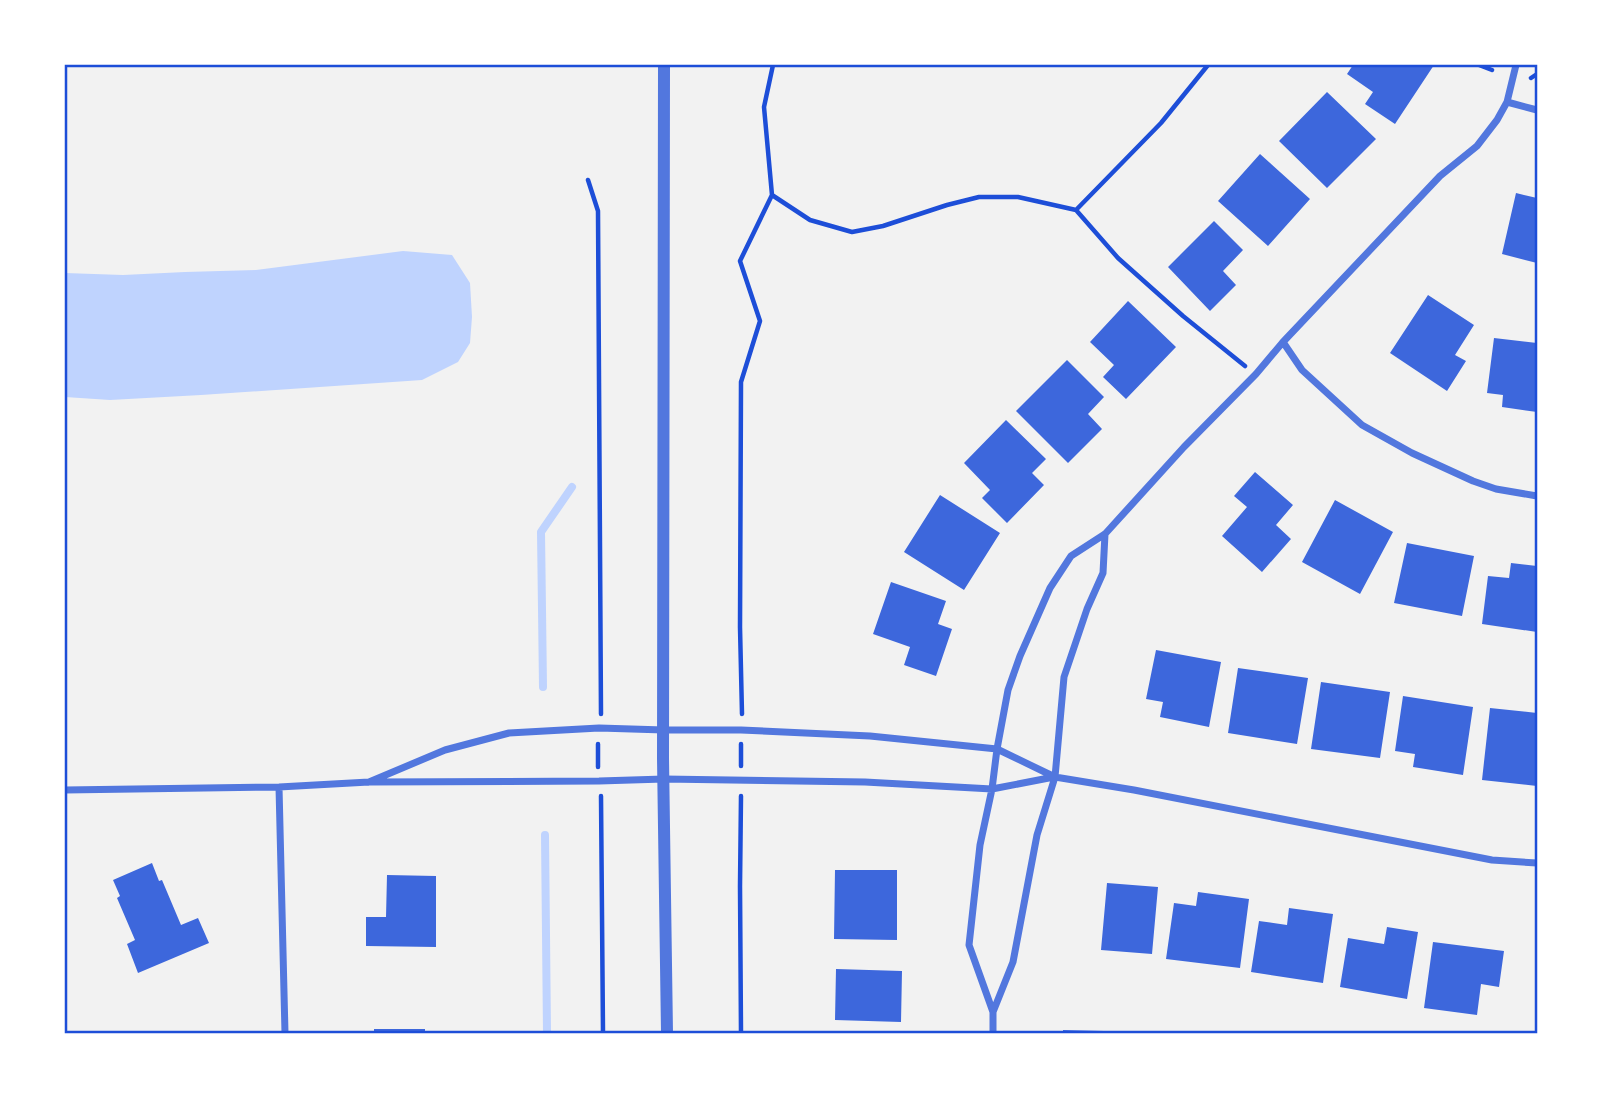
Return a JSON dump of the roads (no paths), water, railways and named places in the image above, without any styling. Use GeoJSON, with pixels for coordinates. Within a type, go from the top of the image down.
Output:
{"type":"FeatureCollection","features":[{"type":"Feature","properties":{"kind":"street"},"geometry":{"type":"LineString","coordinates":[[664,65],[664,779],[667,1033]]}},
{"type":"Feature","properties":{"kind":"street"},"geometry":{"type":"LineString","coordinates":[[993,1033],[993,1012],[969,944],[980,845],[1008,690],[1025,643],[1050,588],[1072,556],[1105,534],[1440,176],[1478,146],[1507,102],[1516,65]]}},
{"type":"Feature","properties":{"kind":"street"},"geometry":{"type":"LineString","coordinates":[[1507,102],[1537,110]]}},
{"type":"Feature","properties":{"kind":"street"},"geometry":{"type":"LineString","coordinates":[[1283,342],[1302,370],[1362,425],[1412,453],[1474,481],[1496,489],[1537,496]]}},
{"type":"Feature","properties":{"kind":"street"},"geometry":{"type":"LineString","coordinates":[[993,1012],[1013,962],[1037,835],[1055,777],[1064,677],[1102,573],[1105,534]]}},
{"type":"Feature","properties":{"kind":"street"},"geometry":{"type":"LineString","coordinates":[[369,782],[445,750],[509,733],[599,728],[741,730],[870,736],[997,749],[1055,777],[1492,860],[1537,863]]}},
{"type":"Feature","properties":{"kind":"street"},"geometry":{"type":"LineString","coordinates":[[65,790],[279,787],[369,782],[664,779],[865,782],[992,789],[1055,777]]}},
{"type":"Feature","properties":{"kind":"street"},"geometry":{"type":"LineString","coordinates":[[279,787],[285,1033]]}},
{"type":"Feature","properties":{"kind":"water"},"geometry":{"type":"Polygon","coordinates":[[[403,251],[452,255],[470,283],[470,343],[458,362],[422,380],[110,400],[65,397],[65,273],[123,275],[256,270],[403,251]]]}},
{"type":"Feature","properties":{"kind":"waterway"},"geometry":{"type":"LineString","coordinates":[[543,687],[541,532],[572,487]]}},
{"type":"Feature","properties":{"kind":"waterway"},"geometry":{"type":"LineString","coordinates":[[545,835],[547,1033]]}}]}
